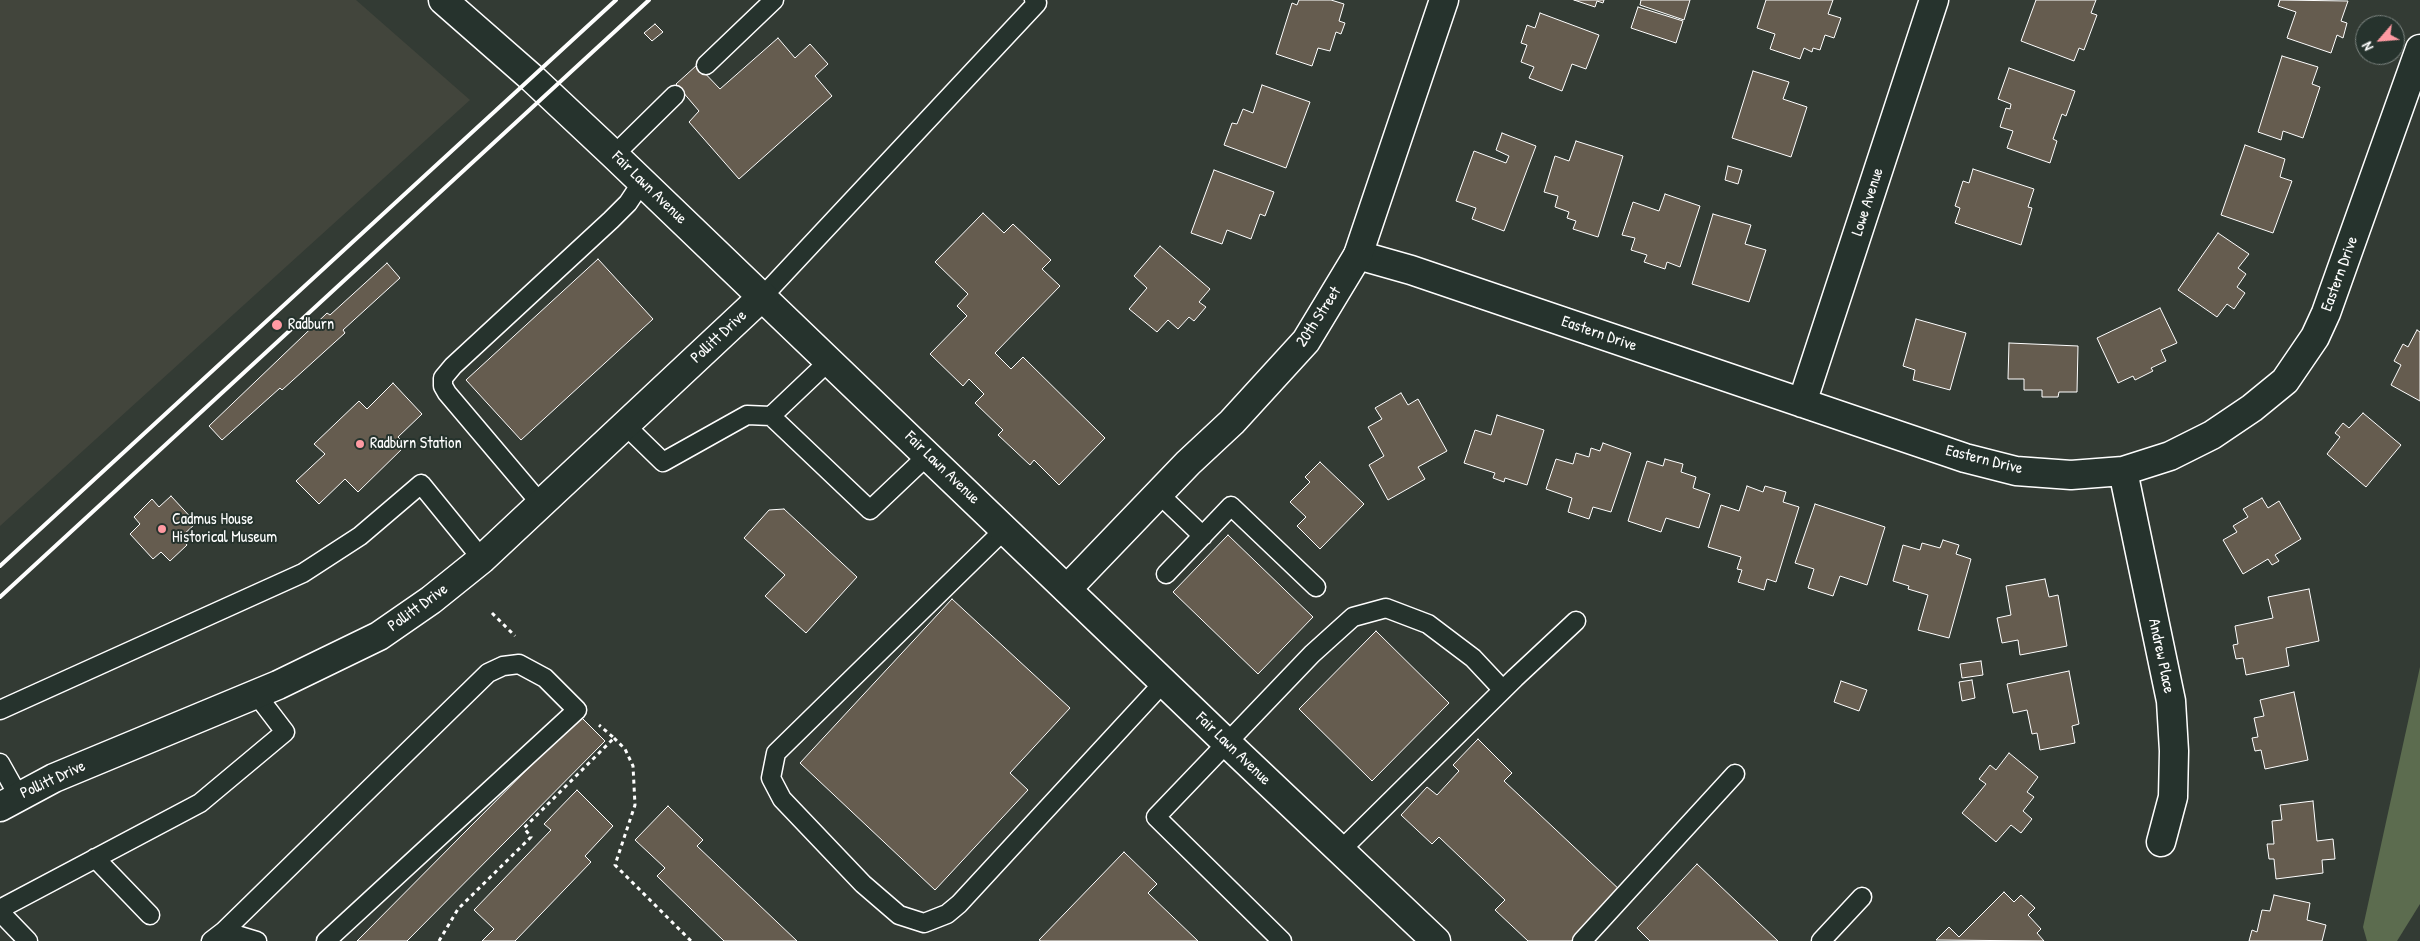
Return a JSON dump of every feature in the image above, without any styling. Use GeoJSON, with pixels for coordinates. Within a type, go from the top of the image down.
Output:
{"type":"FeatureCollection","features":[{"type":"Feature","properties":{"kind":"street","name":"Fair Lawn Avenue"},"geometry":{"type":"LineString","coordinates":[[443,0],[532,78],[763,296],[1068,589],[1163,683],[1436,941]]}},
{"type":"Feature","properties":{"kind":"street","name":"20th Street"},"geometry":{"type":"LineString","coordinates":[[1068,589],[1159,494],[1232,422],[1306,342],[1358,255],[1444,0]]}},
{"type":"Feature","properties":{"kind":"street","name":"Lowe Avenue"},"geometry":{"type":"LineString","coordinates":[[1802,403],[1934,0]]}},
{"type":"Feature","properties":{"kind":"street","name":"Eastern Drive"},"geometry":{"type":"LineString","coordinates":[[1358,255],[1411,270],[1965,458],[2016,471],[2072,475],[2123,471],[2170,456],[2212,435],[2252,408],[2285,382],[2314,337],[2326,313],[2420,49]]}},
{"type":"Feature","properties":{"kind":"street","name":"Pollitt Drive"},"geometry":{"type":"LineString","coordinates":[[9,802],[54,778],[256,694],[373,640],[431,600],[482,559],[763,296]]}},
{"type":"Feature","properties":{"kind":"street","name":"Andrew Place"},"geometry":{"type":"LineString","coordinates":[[2123,471],[2171,701],[2174,751],[2172,797],[2161,842]]}},
{"type":"Feature","properties":{"kind":"lane"},"geometry":{"type":"LineString","coordinates":[[706,65],[774,0]]}},
{"type":"Feature","properties":{"kind":"lane"},"geometry":{"type":"LineString","coordinates":[[763,296],[1037,3],[1034,0]]}},
{"type":"Feature","properties":{"kind":"lane"},"geometry":{"type":"LineString","coordinates":[[614,155],[675,95]]}},
{"type":"Feature","properties":{"kind":"lane"},"geometry":{"type":"LineString","coordinates":[[541,504],[447,394],[443,386],[443,378],[611,220],[628,202],[642,182]]}},
{"type":"Feature","properties":{"kind":"lane"},"geometry":{"type":"LineString","coordinates":[[771,416],[830,360]]}},
{"type":"Feature","properties":{"kind":"lane"},"geometry":{"type":"LineString","coordinates":[[625,426],[663,462],[747,415],[771,416],[870,510],[928,455]]}},
{"type":"Feature","properties":{"kind":"lane"},"geometry":{"type":"LineString","coordinates":[[0,710],[303,573],[360,536],[421,484],[482,559]]}},
{"type":"Feature","properties":{"kind":"lane"},"geometry":{"type":"LineString","coordinates":[[1159,494],[1203,536]]}},
{"type":"Feature","properties":{"kind":"lane"},"geometry":{"type":"LineString","coordinates":[[1166,574],[1231,506],[1316,587]]}},
{"type":"Feature","properties":{"kind":"lane"},"geometry":{"type":"LineString","coordinates":[[1005,529],[776,752],[772,778],[782,799],[863,884],[899,915],[924,923],[946,914],[959,904],[1163,683]]}},
{"type":"Feature","properties":{"kind":"lane"},"geometry":{"type":"LineString","coordinates":[[1282,941],[1156,817],[1228,744],[1312,654],[1353,617],[1386,608],[1428,624],[1473,658],[1503,690]]}},
{"type":"Feature","properties":{"kind":"lane"},"geometry":{"type":"LineString","coordinates":[[1340,851],[1503,690],[1576,621]]}},
{"type":"Feature","properties":{"kind":"lane"},"geometry":{"type":"LineString","coordinates":[[218,936],[488,673],[503,666],[519,664],[545,678],[577,710],[326,941]]}},
{"type":"Feature","properties":{"kind":"lane"},"geometry":{"type":"LineString","coordinates":[[28,941],[0,911],[200,803],[285,732],[256,694]]}},
{"type":"Feature","properties":{"kind":"lane"},"geometry":{"type":"LineString","coordinates":[[0,763],[9,802]]}},
{"type":"Feature","properties":{"kind":"lane"},"geometry":{"type":"LineString","coordinates":[[1582,941],[1735,774]]}},
{"type":"Feature","properties":{"kind":"lane"},"geometry":{"type":"LineString","coordinates":[[95,858],[150,915]]}},
{"type":"Feature","properties":{"kind":"lane"},"geometry":{"type":"LineString","coordinates":[[1821,941],[1862,897]]}},
{"type":"Feature","properties":{"kind":"lane"},"geometry":{"type":"LineString","coordinates":[[218,936],[257,941]]}},
{"type":"Feature","properties":{"kind":"path"},"geometry":{"type":"LineString","coordinates":[[614,738],[625,749],[633,766],[635,805],[615,865],[691,941]]}},
{"type":"Feature","properties":{"kind":"shaded area"},"geometry":{"type":"Polygon","coordinates":[[[0,0],[356,0],[470,100],[0,526],[0,0]]]}},
{"type":"Feature","properties":{"kind":"green space"},"geometry":{"type":"Polygon","coordinates":[[[2420,667],[2420,904],[2397,941],[2367,941],[2363,927],[2420,667]]]}},
{"type":"Feature","properties":{"kind":"building"},"geometry":{"type":"Polygon","coordinates":[[[1299,0],[1331,0],[1344,4],[1339,21],[1345,23],[1341,34],[1336,32],[1330,51],[1318,48],[1312,66],[1276,54],[1292,3],[1297,5],[1299,0]]]}},
{"type":"Feature","properties":{"kind":"building"},"geometry":{"type":"Polygon","coordinates":[[[1574,0],[1604,0],[1603,3],[1597,1],[1595,7],[1574,0]]]}},
{"type":"Feature","properties":{"kind":"building"},"geometry":{"type":"Polygon","coordinates":[[[1641,0],[1690,0],[1684,20],[1640,5],[1641,0]]]}},
{"type":"Feature","properties":{"kind":"building"},"geometry":{"type":"Polygon","coordinates":[[[1766,0],[1833,0],[1828,14],[1841,18],[1834,38],[1825,35],[1820,50],[1813,48],[1812,52],[1804,48],[1800,59],[1770,49],[1775,34],[1757,28],[1766,0]]]}},
{"type":"Feature","properties":{"kind":"building"},"geometry":{"type":"Polygon","coordinates":[[[2036,0],[2096,0],[2091,13],[2097,15],[2084,50],[2079,48],[2074,61],[2021,41],[2036,0]]]}},
{"type":"Feature","properties":{"kind":"building"},"geometry":{"type":"Polygon","coordinates":[[[2280,0],[2348,1],[2341,21],[2347,23],[2343,38],[2337,35],[2331,53],[2287,38],[2296,12],[2278,6],[2280,0]]]}},
{"type":"Feature","properties":{"kind":"building"},"geometry":{"type":"Polygon","coordinates":[[[1638,7],[1683,21],[1676,43],[1631,28],[1638,7]]]}},
{"type":"Feature","properties":{"kind":"building"},"geometry":{"type":"Polygon","coordinates":[[[1540,13],[1599,35],[1586,69],[1572,64],[1562,91],[1529,78],[1534,67],[1521,62],[1527,45],[1521,43],[1527,25],[1535,28],[1540,13]]]}},
{"type":"Feature","properties":{"kind":"building"},"geometry":{"type":"Polygon","coordinates":[[[655,24],[663,32],[652,41],[644,33],[655,24]]]}},
{"type":"Feature","properties":{"kind":"building"},"geometry":{"type":"Polygon","coordinates":[[[778,38],[795,58],[810,44],[828,64],[815,76],[832,96],[739,179],[689,122],[699,111],[676,84],[697,65],[720,89],[778,38]]]}},
{"type":"Feature","properties":{"kind":"building"},"geometry":{"type":"Polygon","coordinates":[[[2282,56],[2318,67],[2312,84],[2320,87],[2303,138],[2283,131],[2281,140],[2258,132],[2282,56]]]}},
{"type":"Feature","properties":{"kind":"building"},"geometry":{"type":"Polygon","coordinates":[[[2009,68],[2075,91],[2066,116],[2062,114],[2053,139],[2057,141],[2050,163],[2007,148],[2013,131],[2000,127],[2006,108],[2010,109],[2011,104],[1998,99],[2009,68]]]}},
{"type":"Feature","properties":{"kind":"building"},"geometry":{"type":"Polygon","coordinates":[[[1753,71],[1789,82],[1783,99],[1807,107],[1791,157],[1732,138],[1753,71]]]}},
{"type":"Feature","properties":{"kind":"building"},"geometry":{"type":"Polygon","coordinates":[[[1262,85],[1310,102],[1286,168],[1224,145],[1232,123],[1237,124],[1243,109],[1253,113],[1262,85]]]}},
{"type":"Feature","properties":{"kind":"building"},"geometry":{"type":"Polygon","coordinates":[[[1502,133],[1536,146],[1504,231],[1472,219],[1476,208],[1456,201],[1474,151],[1506,163],[1509,156],[1496,150],[1502,133]]]}},
{"type":"Feature","properties":{"kind":"building"},"geometry":{"type":"Polygon","coordinates":[[[1576,141],[1623,156],[1598,237],[1573,229],[1576,221],[1567,218],[1569,212],[1555,207],[1558,196],[1544,192],[1555,156],[1569,161],[1576,141]]]}},
{"type":"Feature","properties":{"kind":"building"},"geometry":{"type":"Polygon","coordinates":[[[2245,145],[2285,159],[2280,177],[2292,181],[2273,233],[2221,215],[2245,145]]]}},
{"type":"Feature","properties":{"kind":"building"},"geometry":{"type":"Polygon","coordinates":[[[1728,166],[1742,170],[1738,184],[1725,180],[1728,166]]]}},
{"type":"Feature","properties":{"kind":"building"},"geometry":{"type":"Polygon","coordinates":[[[1973,169],[2034,189],[2028,207],[2032,208],[2021,245],[1955,223],[1960,208],[1955,206],[1963,181],[1969,183],[1973,169]]]}},
{"type":"Feature","properties":{"kind":"building"},"geometry":{"type":"Polygon","coordinates":[[[1214,170],[1274,192],[1265,216],[1260,214],[1251,239],[1227,230],[1222,244],[1191,233],[1214,170]]]}},
{"type":"Feature","properties":{"kind":"building"},"geometry":{"type":"Polygon","coordinates":[[[1665,194],[1700,206],[1680,267],[1667,262],[1665,269],[1644,262],[1647,255],[1631,250],[1635,238],[1622,235],[1633,202],[1659,211],[1665,194]]]}},
{"type":"Feature","properties":{"kind":"building"},"geometry":{"type":"Polygon","coordinates":[[[983,213],[1004,233],[1013,224],[1051,260],[1042,269],[1060,286],[995,353],[1011,369],[1023,357],[1105,438],[1059,485],[1034,460],[1030,465],[998,435],[1003,430],[975,403],[984,394],[969,379],[963,386],[930,354],[967,316],[957,306],[968,294],[935,262],[983,213]]]}},
{"type":"Feature","properties":{"kind":"building"},"geometry":{"type":"Polygon","coordinates":[[[1713,214],[1751,225],[1745,244],[1766,250],[1749,302],[1692,284],[1713,214]]]}},
{"type":"Feature","properties":{"kind":"building"},"geometry":{"type":"Polygon","coordinates":[[[2218,233],[2249,254],[2238,268],[2246,274],[2237,287],[2245,293],[2234,309],[2227,304],[2217,317],[2178,290],[2218,233]]]}},
{"type":"Feature","properties":{"kind":"building"},"geometry":{"type":"Polygon","coordinates":[[[1160,246],[1210,289],[1199,302],[1206,307],[1194,321],[1189,317],[1178,329],[1168,320],[1157,332],[1129,309],[1147,288],[1134,276],[1160,246]]]}},
{"type":"Feature","properties":{"kind":"building"},"geometry":{"type":"Polygon","coordinates":[[[598,259],[653,319],[521,440],[466,380],[598,259]]]}},
{"type":"Feature","properties":{"kind":"building"},"geometry":{"type":"Polygon","coordinates":[[[387,263],[400,278],[343,330],[345,333],[282,390],[280,388],[222,440],[209,426],[327,313],[330,315],[387,263]]]}},
{"type":"Feature","properties":{"kind":"building"},"geometry":{"type":"Polygon","coordinates":[[[2160,308],[2177,343],[2161,350],[2166,361],[2151,368],[2153,371],[2135,380],[2133,376],[2118,383],[2097,338],[2160,308]]]}},
{"type":"Feature","properties":{"kind":"building"},"geometry":{"type":"Polygon","coordinates":[[[1916,319],[1966,333],[1950,390],[1913,380],[1915,370],[1903,366],[1916,319]]]}},
{"type":"Feature","properties":{"kind":"building"},"geometry":{"type":"Polygon","coordinates":[[[2417,330],[2420,332],[2420,401],[2391,385],[2401,365],[2394,361],[2403,344],[2408,347],[2417,330]]]}},
{"type":"Feature","properties":{"kind":"building"},"geometry":{"type":"Polygon","coordinates":[[[2009,343],[2078,346],[2077,392],[2059,392],[2058,397],[2042,397],[2042,390],[2024,390],[2024,379],[2008,379],[2009,343]]]}},
{"type":"Feature","properties":{"kind":"building","name":"Radburn Station"},"geometry":{"type":"Polygon","coordinates":[[[393,383],[422,414],[398,437],[406,445],[358,492],[345,479],[319,504],[296,481],[325,454],[314,444],[359,401],[367,409],[393,383]]]}},
{"type":"Feature","properties":{"kind":"building"},"geometry":{"type":"Polygon","coordinates":[[[1401,393],[1408,405],[1418,399],[1447,451],[1418,467],[1425,479],[1388,500],[1369,465],[1384,456],[1368,427],[1382,419],[1375,408],[1401,393]]]}},
{"type":"Feature","properties":{"kind":"building"},"geometry":{"type":"Polygon","coordinates":[[[2363,413],[2401,445],[2366,487],[2327,454],[2340,437],[2335,433],[2343,423],[2349,428],[2363,413]]]}},
{"type":"Feature","properties":{"kind":"building"},"geometry":{"type":"Polygon","coordinates":[[[1497,415],[1544,430],[1527,485],[1505,478],[1504,482],[1493,478],[1495,473],[1464,463],[1475,430],[1491,435],[1497,415]]]}},
{"type":"Feature","properties":{"kind":"building"},"geometry":{"type":"Polygon","coordinates":[[[1603,443],[1631,453],[1611,512],[1593,507],[1589,519],[1568,512],[1572,498],[1546,489],[1556,459],[1573,464],[1576,453],[1589,457],[1591,448],[1600,451],[1603,443]]]}},
{"type":"Feature","properties":{"kind":"building"},"geometry":{"type":"Polygon","coordinates":[[[1665,459],[1683,464],[1681,472],[1696,477],[1693,488],[1710,494],[1699,528],[1666,518],[1661,532],[1628,521],[1647,461],[1663,466],[1665,459]]]}},
{"type":"Feature","properties":{"kind":"building"},"geometry":{"type":"Polygon","coordinates":[[[1320,462],[1364,504],[1320,549],[1297,526],[1306,517],[1290,502],[1310,482],[1305,477],[1320,462]]]}},
{"type":"Feature","properties":{"kind":"building"},"geometry":{"type":"Polygon","coordinates":[[[1747,486],[1763,492],[1765,486],[1786,492],[1783,502],[1799,507],[1776,582],[1767,579],[1764,590],[1738,582],[1742,570],[1737,569],[1741,557],[1708,547],[1721,505],[1739,511],[1747,486]]]}},
{"type":"Feature","properties":{"kind":"building","name":"Cadmus House Historical Museum"},"geometry":{"type":"Polygon","coordinates":[[[171,496],[196,523],[181,537],[187,545],[170,561],[161,552],[153,559],[130,534],[140,524],[134,517],[152,499],[159,507],[171,496]]]}},
{"type":"Feature","properties":{"kind":"building"},"geometry":{"type":"Polygon","coordinates":[[[2262,498],[2268,508],[2279,501],[2301,539],[2275,555],[2279,561],[2272,565],[2268,559],[2243,574],[2223,540],[2237,532],[2233,526],[2248,517],[2243,509],[2262,498]]]}},
{"type":"Feature","properties":{"kind":"building"},"geometry":{"type":"Polygon","coordinates":[[[1815,504],[1885,527],[1867,585],[1840,576],[1833,596],[1808,588],[1814,569],[1795,563],[1815,504]]]}},
{"type":"Feature","properties":{"kind":"building"},"geometry":{"type":"Polygon","coordinates":[[[784,509],[857,577],[806,633],[765,596],[785,575],[744,538],[769,510],[784,509]]]}},
{"type":"Feature","properties":{"kind":"building"},"geometry":{"type":"Polygon","coordinates":[[[1228,535],[1313,617],[1258,674],[1173,592],[1228,535]]]}},
{"type":"Feature","properties":{"kind":"building"},"geometry":{"type":"Polygon","coordinates":[[[1943,540],[1959,545],[1956,554],[1971,559],[1949,638],[1918,630],[1928,595],[1908,589],[1909,586],[1893,581],[1903,545],[1920,550],[1922,543],[1940,548],[1943,540]]]}},
{"type":"Feature","properties":{"kind":"building"},"geometry":{"type":"Polygon","coordinates":[[[2045,579],[2049,597],[2058,595],[2067,646],[2020,655],[2018,640],[2002,643],[1997,618],[2011,615],[2006,586],[2045,579]]]}},
{"type":"Feature","properties":{"kind":"building"},"geometry":{"type":"Polygon","coordinates":[[[2309,589],[2319,641],[2286,648],[2289,666],[2246,675],[2243,658],[2236,659],[2233,645],[2238,644],[2235,626],[2273,618],[2268,597],[2309,589]]]}},
{"type":"Feature","properties":{"kind":"building"},"geometry":{"type":"Polygon","coordinates":[[[952,599],[1070,708],[1010,773],[1028,790],[935,890],[800,763],[952,599]]]}},
{"type":"Feature","properties":{"kind":"building"},"geometry":{"type":"Polygon","coordinates":[[[1376,631],[1449,703],[1372,781],[1299,709],[1376,631]]]}},
{"type":"Feature","properties":{"kind":"building"},"geometry":{"type":"Polygon","coordinates":[[[1981,661],[1983,675],[1962,678],[1960,664],[1981,661]]]}},
{"type":"Feature","properties":{"kind":"building"},"geometry":{"type":"Polygon","coordinates":[[[2069,671],[2079,724],[2072,726],[2075,743],[2040,750],[2037,733],[2032,734],[2027,710],[2013,713],[2007,684],[2069,671]]]}},
{"type":"Feature","properties":{"kind":"building"},"geometry":{"type":"Polygon","coordinates":[[[1972,680],[1975,698],[1962,701],[1959,682],[1972,680]]]}},
{"type":"Feature","properties":{"kind":"building"},"geometry":{"type":"Polygon","coordinates":[[[1841,681],[1867,690],[1859,711],[1834,702],[1841,681]]]}},
{"type":"Feature","properties":{"kind":"building"},"geometry":{"type":"Polygon","coordinates":[[[2294,692],[2308,760],[2265,769],[2261,750],[2255,751],[2252,738],[2258,737],[2254,718],[2264,716],[2260,700],[2294,692]]]}},
{"type":"Feature","properties":{"kind":"building"},"geometry":{"type":"Polygon","coordinates":[[[580,716],[605,741],[407,941],[357,941],[580,716]]]}},
{"type":"Feature","properties":{"kind":"building"},"geometry":{"type":"Polygon","coordinates":[[[1478,739],[1512,773],[1504,781],[1622,892],[1575,941],[1528,941],[1495,910],[1505,900],[1439,837],[1432,844],[1401,815],[1427,787],[1437,795],[1459,771],[1453,765],[1478,739]]]}},
{"type":"Feature","properties":{"kind":"building"},"geometry":{"type":"Polygon","coordinates":[[[2009,753],[2038,777],[2027,792],[2034,797],[2023,811],[2032,819],[2021,833],[2011,825],[1996,842],[1962,813],[1986,784],[1979,779],[1990,765],[1996,770],[2009,753]]]}},
{"type":"Feature","properties":{"kind":"building"},"geometry":{"type":"Polygon","coordinates":[[[577,790],[613,826],[585,856],[591,862],[515,941],[482,941],[494,929],[474,910],[551,830],[544,824],[577,790]]]}},
{"type":"Feature","properties":{"kind":"building"},"geometry":{"type":"Polygon","coordinates":[[[2313,801],[2317,841],[2333,839],[2335,859],[2322,860],[2323,873],[2276,879],[2274,859],[2269,859],[2267,844],[2274,844],[2272,821],[2282,820],[2280,805],[2313,801]]]}},
{"type":"Feature","properties":{"kind":"building"},"geometry":{"type":"Polygon","coordinates":[[[668,806],[703,840],[697,846],[797,941],[724,941],[657,876],[665,868],[635,840],[668,806]]]}},
{"type":"Feature","properties":{"kind":"building"},"geometry":{"type":"Polygon","coordinates":[[[1124,852],[1157,884],[1148,893],[1198,941],[1039,940],[1124,852]]]}},
{"type":"Feature","properties":{"kind":"building"},"geometry":{"type":"Polygon","coordinates":[[[1697,864],[1778,941],[1650,941],[1637,928],[1697,864]]]}},
{"type":"Feature","properties":{"kind":"building"},"geometry":{"type":"Polygon","coordinates":[[[2004,892],[2014,902],[2021,895],[2035,908],[2028,915],[2041,929],[2037,933],[2044,941],[1936,940],[1949,927],[1959,937],[2004,892]]]}},
{"type":"Feature","properties":{"kind":"building"},"geometry":{"type":"Polygon","coordinates":[[[2274,895],[2310,903],[2307,920],[2326,925],[2322,941],[2249,941],[2252,930],[2257,932],[2262,910],[2270,911],[2274,895]]]}},
{"type":"Feature","properties":{"kind":"railway"},"geometry":{"type":"LineString","coordinates":[[0,566],[616,0]]}},
{"type":"Feature","properties":{"kind":"railway"},"geometry":{"type":"LineString","coordinates":[[0,597],[649,0]]}},
{"type":"Feature","properties":{"kind":"place","name":"Radburn"},"geometry":{"type":"Point","coordinates":[277,325]}},
{"type":"Feature","properties":{"kind":"place","name":"Radburn Station"},"geometry":{"type":"Point","coordinates":[360,444]}},
{"type":"Feature","properties":{"kind":"place","name":"Cadmus House Historical Museum"},"geometry":{"type":"Point","coordinates":[162,529]}}]}
